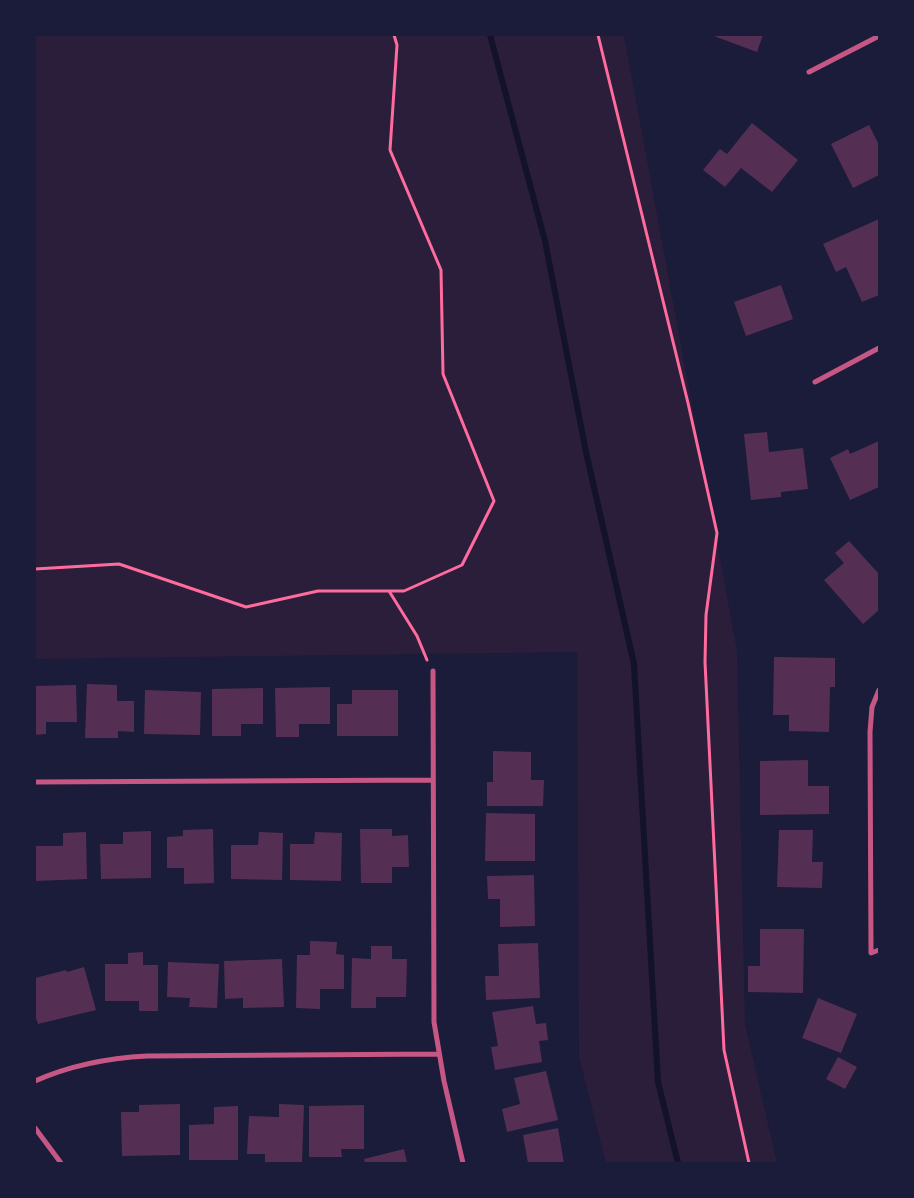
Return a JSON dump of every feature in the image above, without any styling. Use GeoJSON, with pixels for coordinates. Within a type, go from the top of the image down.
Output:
{"type":"FeatureCollection","features":[{"type":"Feature","properties":{"kind":"street"},"geometry":{"type":"LineString","coordinates":[[809,72],[879,36]]}},
{"type":"Feature","properties":{"kind":"street"},"geometry":{"type":"LineString","coordinates":[[815,382],[879,348]]}},
{"type":"Feature","properties":{"kind":"street"},"geometry":{"type":"LineString","coordinates":[[433,671],[434,1022],[439,1054],[463,1163]]}},
{"type":"Feature","properties":{"kind":"street"},"geometry":{"type":"LineString","coordinates":[[879,690],[872,707],[870,732],[871,953],[879,950]]}},
{"type":"Feature","properties":{"kind":"street"},"geometry":{"type":"LineString","coordinates":[[35,782],[433,780]]}},
{"type":"Feature","properties":{"kind":"street"},"geometry":{"type":"LineString","coordinates":[[35,1081],[84,1063],[115,1058],[147,1056],[439,1054]]}},
{"type":"Feature","properties":{"kind":"street"},"geometry":{"type":"LineString","coordinates":[[35,1128],[61,1163]]}},
{"type":"Feature","properties":{"kind":"path"},"geometry":{"type":"LineString","coordinates":[[35,569],[119,564],[246,607],[318,591],[404,591],[462,565],[494,501],[443,374],[442,270],[390,150],[397,45],[394,35]]}},
{"type":"Feature","properties":{"kind":"path"},"geometry":{"type":"LineString","coordinates":[[598,35],[688,403],[717,532],[706,615],[705,662],[724,1050],[749,1163]]}},
{"type":"Feature","properties":{"kind":"path"},"geometry":{"type":"LineString","coordinates":[[389,591],[417,636],[433,671]]}},
{"type":"Feature","properties":{"kind":"shaded area"},"geometry":{"type":"Polygon","coordinates":[[[35,35],[624,35],[737,651],[745,1024],[777,1163],[606,1163],[579,1057],[577,652],[35,659],[35,35]]]}},
{"type":"Feature","properties":{"kind":"building"},"geometry":{"type":"Polygon","coordinates":[[[711,35],[763,35],[757,52],[711,35]]]}},
{"type":"Feature","properties":{"kind":"building"},"geometry":{"type":"Polygon","coordinates":[[[752,123],[798,160],[772,192],[741,168],[725,187],[703,170],[720,149],[727,154],[752,123]]]}},
{"type":"Feature","properties":{"kind":"building"},"geometry":{"type":"Polygon","coordinates":[[[869,125],[879,145],[879,175],[853,188],[831,144],[869,125]]]}},
{"type":"Feature","properties":{"kind":"building"},"geometry":{"type":"Polygon","coordinates":[[[879,219],[879,295],[862,302],[846,267],[836,272],[823,244],[879,219]]]}},
{"type":"Feature","properties":{"kind":"building"},"geometry":{"type":"Polygon","coordinates":[[[781,285],[793,319],[746,336],[734,302],[781,285]]]}},
{"type":"Feature","properties":{"kind":"building"},"geometry":{"type":"Polygon","coordinates":[[[767,432],[769,452],[803,448],[808,489],[781,492],[781,497],[751,500],[744,434],[767,432]]]}},
{"type":"Feature","properties":{"kind":"building"},"geometry":{"type":"Polygon","coordinates":[[[879,441],[879,487],[850,500],[830,458],[848,449],[850,454],[879,441]]]}},
{"type":"Feature","properties":{"kind":"building"},"geometry":{"type":"Polygon","coordinates":[[[849,541],[879,574],[879,610],[863,624],[824,580],[844,563],[835,553],[849,541]]]}},
{"type":"Feature","properties":{"kind":"building"},"geometry":{"type":"Polygon","coordinates":[[[774,657],[835,658],[835,687],[830,687],[829,732],[789,731],[789,715],[773,715],[774,657]]]}},
{"type":"Feature","properties":{"kind":"building"},"geometry":{"type":"Polygon","coordinates":[[[87,684],[117,685],[117,701],[134,701],[134,732],[118,731],[118,738],[85,738],[87,684]]]}},
{"type":"Feature","properties":{"kind":"building"},"geometry":{"type":"Polygon","coordinates":[[[76,685],[77,722],[46,722],[46,734],[35,735],[35,686],[76,685]]]}},
{"type":"Feature","properties":{"kind":"building"},"geometry":{"type":"Polygon","coordinates":[[[330,687],[330,724],[299,724],[299,737],[276,737],[275,688],[330,687]]]}},
{"type":"Feature","properties":{"kind":"building"},"geometry":{"type":"Polygon","coordinates":[[[263,688],[263,724],[241,724],[241,736],[212,736],[212,689],[263,688]]]}},
{"type":"Feature","properties":{"kind":"building"},"geometry":{"type":"Polygon","coordinates":[[[145,690],[201,692],[200,735],[144,734],[145,690]]]}},
{"type":"Feature","properties":{"kind":"building"},"geometry":{"type":"Polygon","coordinates":[[[352,690],[398,690],[398,736],[337,736],[337,704],[352,704],[352,690]]]}},
{"type":"Feature","properties":{"kind":"building"},"geometry":{"type":"Polygon","coordinates":[[[493,751],[531,752],[531,780],[544,780],[543,806],[487,806],[487,782],[493,782],[493,751]]]}},
{"type":"Feature","properties":{"kind":"building"},"geometry":{"type":"Polygon","coordinates":[[[808,760],[808,786],[829,786],[829,814],[760,815],[760,761],[808,760]]]}},
{"type":"Feature","properties":{"kind":"building"},"geometry":{"type":"Polygon","coordinates":[[[486,813],[535,814],[535,861],[485,861],[486,813]]]}},
{"type":"Feature","properties":{"kind":"building"},"geometry":{"type":"Polygon","coordinates":[[[213,829],[214,883],[184,884],[184,868],[167,868],[167,837],[183,836],[183,830],[213,829]]]}},
{"type":"Feature","properties":{"kind":"building"},"geometry":{"type":"Polygon","coordinates":[[[360,829],[392,829],[392,836],[408,835],[409,867],[392,867],[392,883],[361,883],[360,829]]]}},
{"type":"Feature","properties":{"kind":"building"},"geometry":{"type":"Polygon","coordinates":[[[779,830],[813,830],[812,862],[823,862],[822,888],[777,887],[779,830]]]}},
{"type":"Feature","properties":{"kind":"building"},"geometry":{"type":"Polygon","coordinates":[[[151,831],[151,878],[101,879],[100,844],[123,844],[123,832],[151,831]]]}},
{"type":"Feature","properties":{"kind":"building"},"geometry":{"type":"Polygon","coordinates":[[[86,832],[87,879],[35,881],[35,846],[63,846],[63,833],[86,832]]]}},
{"type":"Feature","properties":{"kind":"building"},"geometry":{"type":"Polygon","coordinates":[[[259,832],[283,833],[282,880],[231,879],[231,845],[258,845],[259,832]]]}},
{"type":"Feature","properties":{"kind":"building"},"geometry":{"type":"Polygon","coordinates":[[[315,832],[342,833],[341,881],[290,880],[290,844],[314,844],[315,832]]]}},
{"type":"Feature","properties":{"kind":"building"},"geometry":{"type":"Polygon","coordinates":[[[534,875],[535,926],[500,927],[500,899],[488,899],[487,876],[534,875]]]}},
{"type":"Feature","properties":{"kind":"building"},"geometry":{"type":"Polygon","coordinates":[[[760,929],[804,929],[803,993],[748,992],[748,966],[760,966],[760,929]]]}},
{"type":"Feature","properties":{"kind":"building"},"geometry":{"type":"Polygon","coordinates":[[[310,941],[337,942],[336,954],[344,955],[344,989],[320,989],[320,1009],[296,1008],[297,955],[310,955],[310,941]]]}},
{"type":"Feature","properties":{"kind":"building"},"geometry":{"type":"Polygon","coordinates":[[[538,943],[540,998],[486,1000],[485,976],[499,976],[498,944],[538,943]]]}},
{"type":"Feature","properties":{"kind":"building"},"geometry":{"type":"Polygon","coordinates":[[[371,946],[392,946],[392,959],[407,959],[406,997],[376,997],[376,1008],[351,1008],[352,958],[371,959],[371,946]]]}},
{"type":"Feature","properties":{"kind":"building"},"geometry":{"type":"Polygon","coordinates":[[[143,952],[143,965],[158,965],[158,1011],[139,1011],[139,1001],[105,1001],[105,964],[128,964],[128,953],[143,952]]]}},
{"type":"Feature","properties":{"kind":"building"},"geometry":{"type":"Polygon","coordinates":[[[282,959],[284,1007],[243,1008],[243,998],[225,999],[224,961],[282,959]]]}},
{"type":"Feature","properties":{"kind":"building"},"geometry":{"type":"Polygon","coordinates":[[[168,962],[219,964],[217,1008],[189,1007],[190,998],[167,997],[168,962]]]}},
{"type":"Feature","properties":{"kind":"building"},"geometry":{"type":"Polygon","coordinates":[[[84,967],[96,1010],[38,1024],[35,1015],[35,978],[84,967]]]}},
{"type":"Feature","properties":{"kind":"building"},"geometry":{"type":"Polygon","coordinates":[[[818,998],[857,1014],[841,1053],[802,1038],[818,998]]]}},
{"type":"Feature","properties":{"kind":"building"},"geometry":{"type":"Polygon","coordinates":[[[533,1006],[536,1024],[546,1023],[548,1040],[539,1041],[542,1062],[495,1070],[491,1047],[498,1046],[492,1012],[533,1006]]]}},
{"type":"Feature","properties":{"kind":"building"},"geometry":{"type":"Polygon","coordinates":[[[838,1057],[857,1067],[845,1089],[826,1079],[838,1057]]]}},
{"type":"Feature","properties":{"kind":"building"},"geometry":{"type":"Polygon","coordinates":[[[546,1071],[558,1120],[507,1132],[502,1109],[520,1104],[514,1078],[546,1071]]]}},
{"type":"Feature","properties":{"kind":"building"},"geometry":{"type":"Polygon","coordinates":[[[180,1104],[180,1155],[122,1156],[121,1112],[139,1112],[139,1105],[180,1104]]]}},
{"type":"Feature","properties":{"kind":"building"},"geometry":{"type":"Polygon","coordinates":[[[279,1104],[304,1105],[302,1163],[265,1163],[265,1154],[247,1154],[249,1116],[279,1117],[279,1104]]]}},
{"type":"Feature","properties":{"kind":"building"},"geometry":{"type":"Polygon","coordinates":[[[364,1105],[364,1149],[341,1149],[342,1157],[309,1157],[309,1106],[364,1105]]]}},
{"type":"Feature","properties":{"kind":"building"},"geometry":{"type":"Polygon","coordinates":[[[238,1106],[238,1160],[189,1160],[189,1125],[214,1124],[214,1107],[238,1106]]]}},
{"type":"Feature","properties":{"kind":"building"},"geometry":{"type":"Polygon","coordinates":[[[558,1128],[564,1163],[528,1163],[523,1135],[558,1128]]]}},
{"type":"Feature","properties":{"kind":"building"},"geometry":{"type":"Polygon","coordinates":[[[404,1149],[407,1163],[365,1163],[364,1159],[404,1149]]]}},
{"type":"Feature","properties":{"kind":"waterway"},"geometry":{"type":"LineString","coordinates":[[490,35],[545,241],[586,452],[634,664],[658,1082],[678,1163]]}}]}
